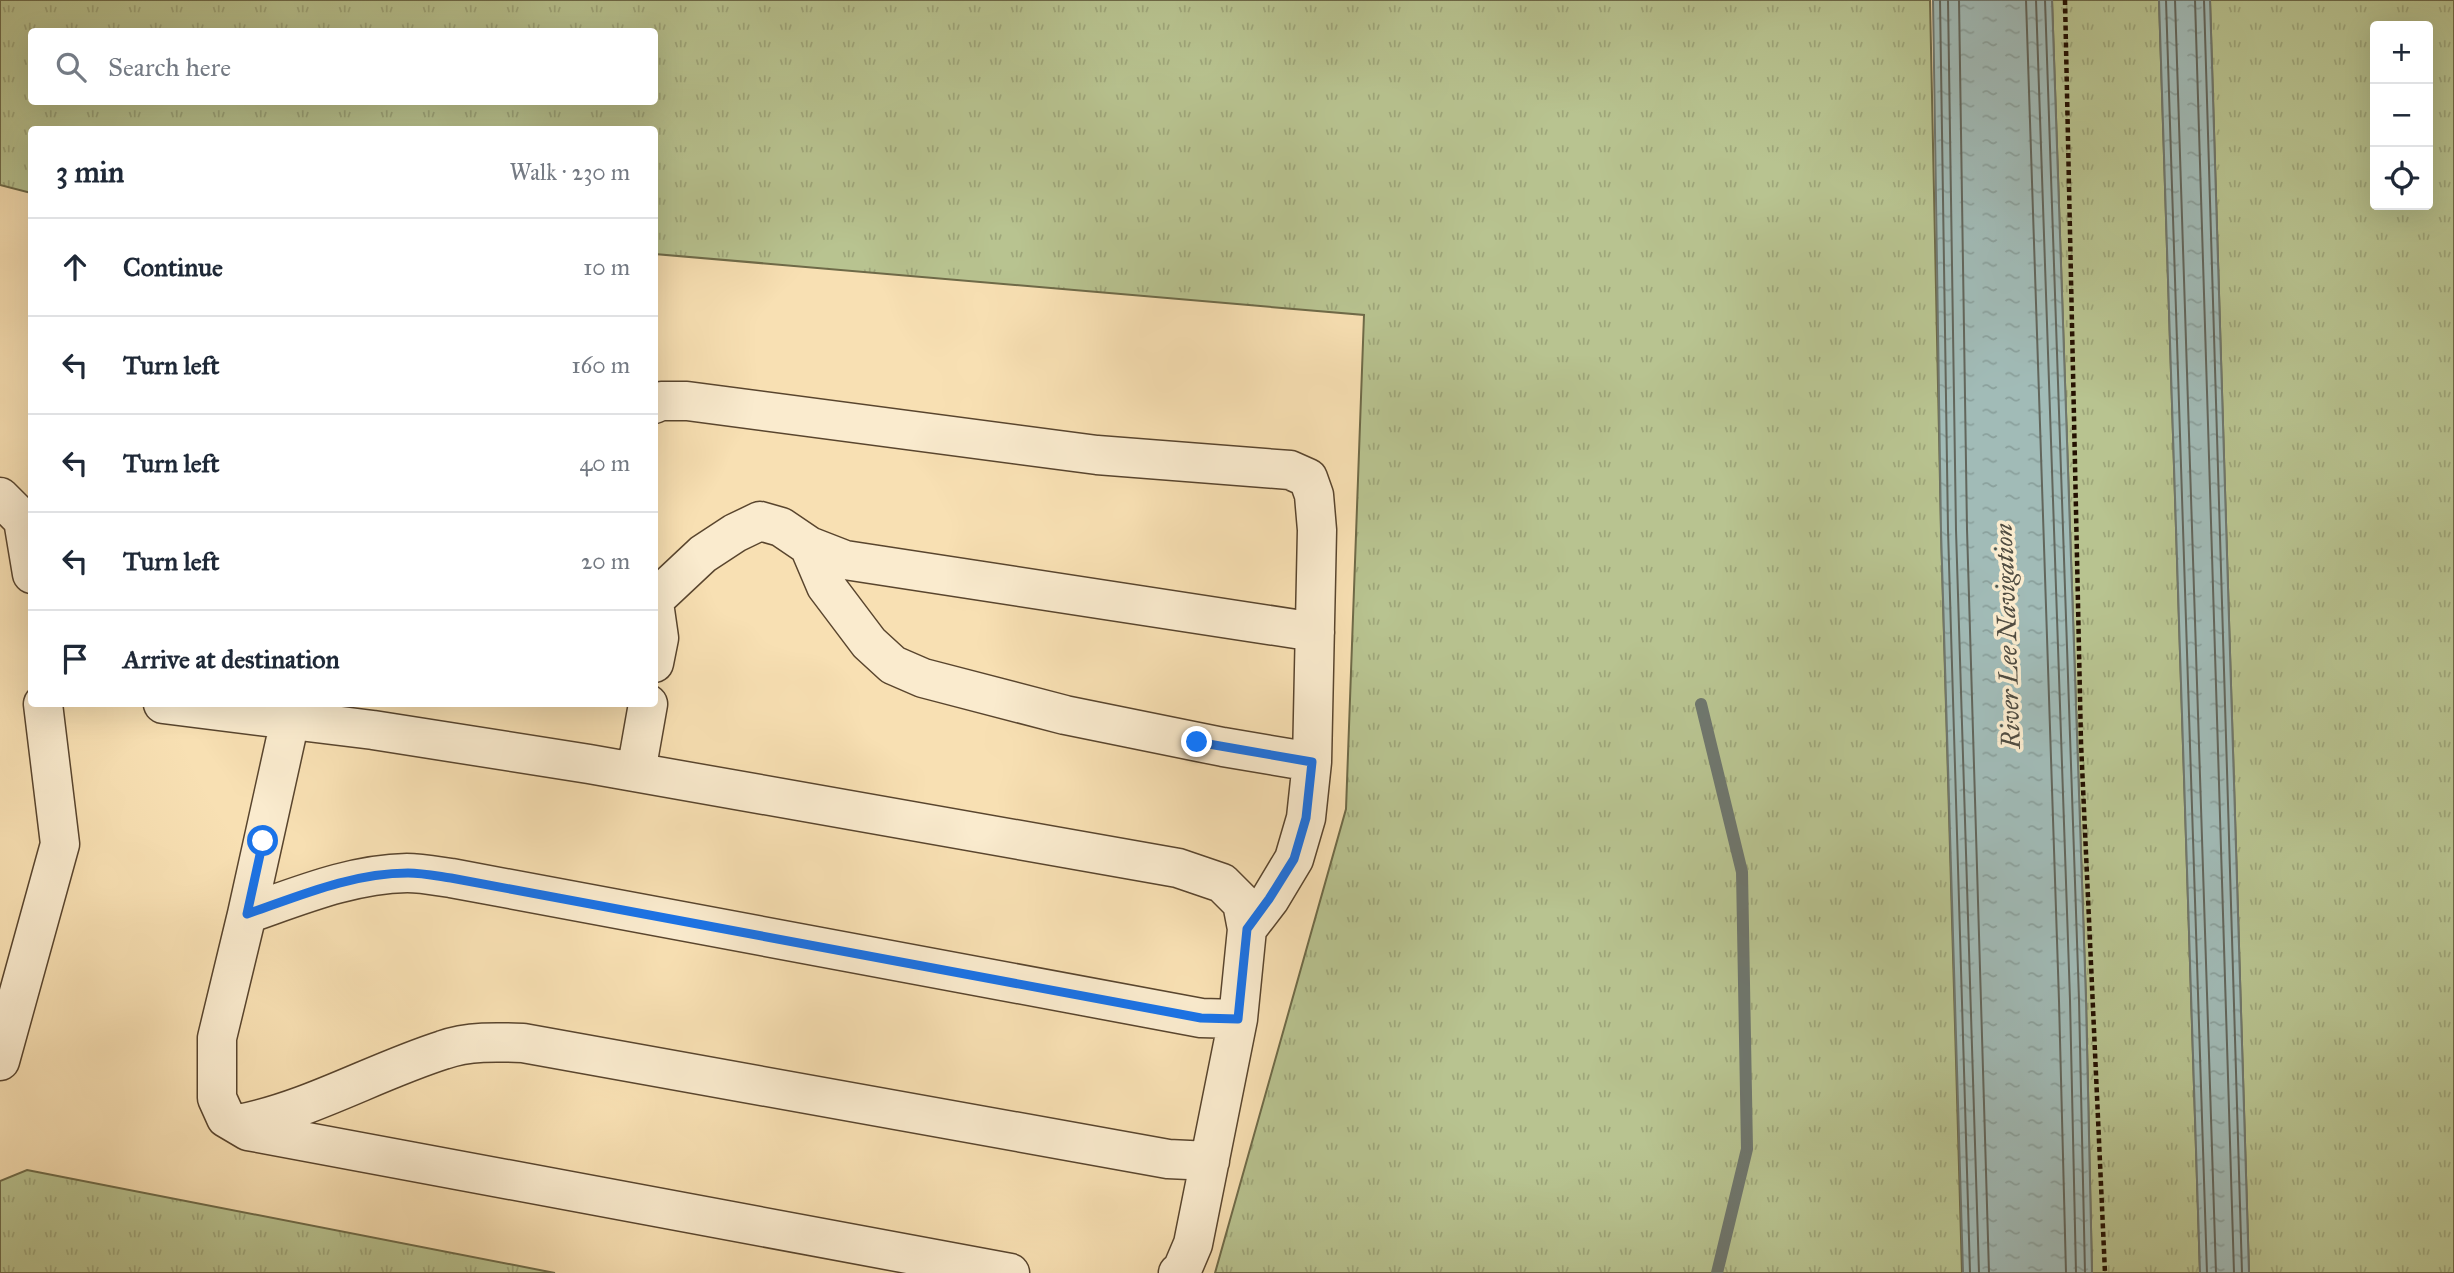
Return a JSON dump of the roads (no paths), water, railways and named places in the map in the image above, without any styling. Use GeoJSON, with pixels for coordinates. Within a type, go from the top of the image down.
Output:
{"type":"FeatureCollection","features":[{"type":"Feature","properties":{"kind":"lane"},"geometry":{"type":"LineString","coordinates":[[658,402],[687,401],[1097,455],[1290,470],[1308,478],[1314,495],[1317,530],[1312,762],[1306,818],[1294,859],[1247,929]]}},
{"type":"Feature","properties":{"kind":"lane"},"geometry":{"type":"LineString","coordinates":[[0,497],[23,520],[28,550]]}},
{"type":"Feature","properties":{"kind":"lane"},"geometry":{"type":"LineString","coordinates":[[658,597],[703,554],[735,533],[760,521],[781,527],[809,546],[845,560],[1315,632]]}},
{"type":"Feature","properties":{"kind":"lane"},"geometry":{"type":"LineString","coordinates":[[809,546],[826,586],[869,643],[893,665],[923,678],[1065,715],[1312,762]]}},
{"type":"Feature","properties":{"kind":"lane"},"geometry":{"type":"LineString","coordinates":[[0,1061],[60,844],[43,707]]}},
{"type":"Feature","properties":{"kind":"lane"},"geometry":{"type":"LineString","coordinates":[[187,707],[373,730],[636,772],[1178,868],[1222,883],[1242,903],[1247,929],[1238,1019],[1193,1244],[1182,1270],[1178,1273]]}},
{"type":"Feature","properties":{"kind":"lane"},"geometry":{"type":"LineString","coordinates":[[636,772],[647,707]]}},
{"type":"Feature","properties":{"kind":"lane"},"geometry":{"type":"LineString","coordinates":[[290,720],[217,1038],[217,1098],[226,1118],[248,1131],[1010,1273]]}},
{"type":"Feature","properties":{"kind":"lane"},"geometry":{"type":"LineString","coordinates":[[247,914],[326,887],[375,876],[410,873],[451,878],[1201,1018],[1238,1019]]}},
{"type":"Feature","properties":{"kind":"lane"},"geometry":{"type":"LineString","coordinates":[[236,1124],[272,1118],[445,1049],[488,1042],[523,1043],[1168,1159],[1210,1161]]}},
{"type":"Feature","properties":{"kind":"water","name":"River Lee Navigation"},"geometry":{"type":"Polygon","coordinates":[[[1933,0],[2052,0],[2086,1000],[2092,1273],[1963,1273],[1941,530],[1933,0]]]}},
{"type":"Feature","properties":{"kind":"water"},"geometry":{"type":"Polygon","coordinates":[[[2159,0],[2210,0],[2249,1273],[2200,1273],[2159,0]]]}},
{"type":"Feature","properties":{"kind":"waterway"},"geometry":{"type":"LineString","coordinates":[[1701,704],[1742,872],[1747,1149],[1717,1273]]}}]}
